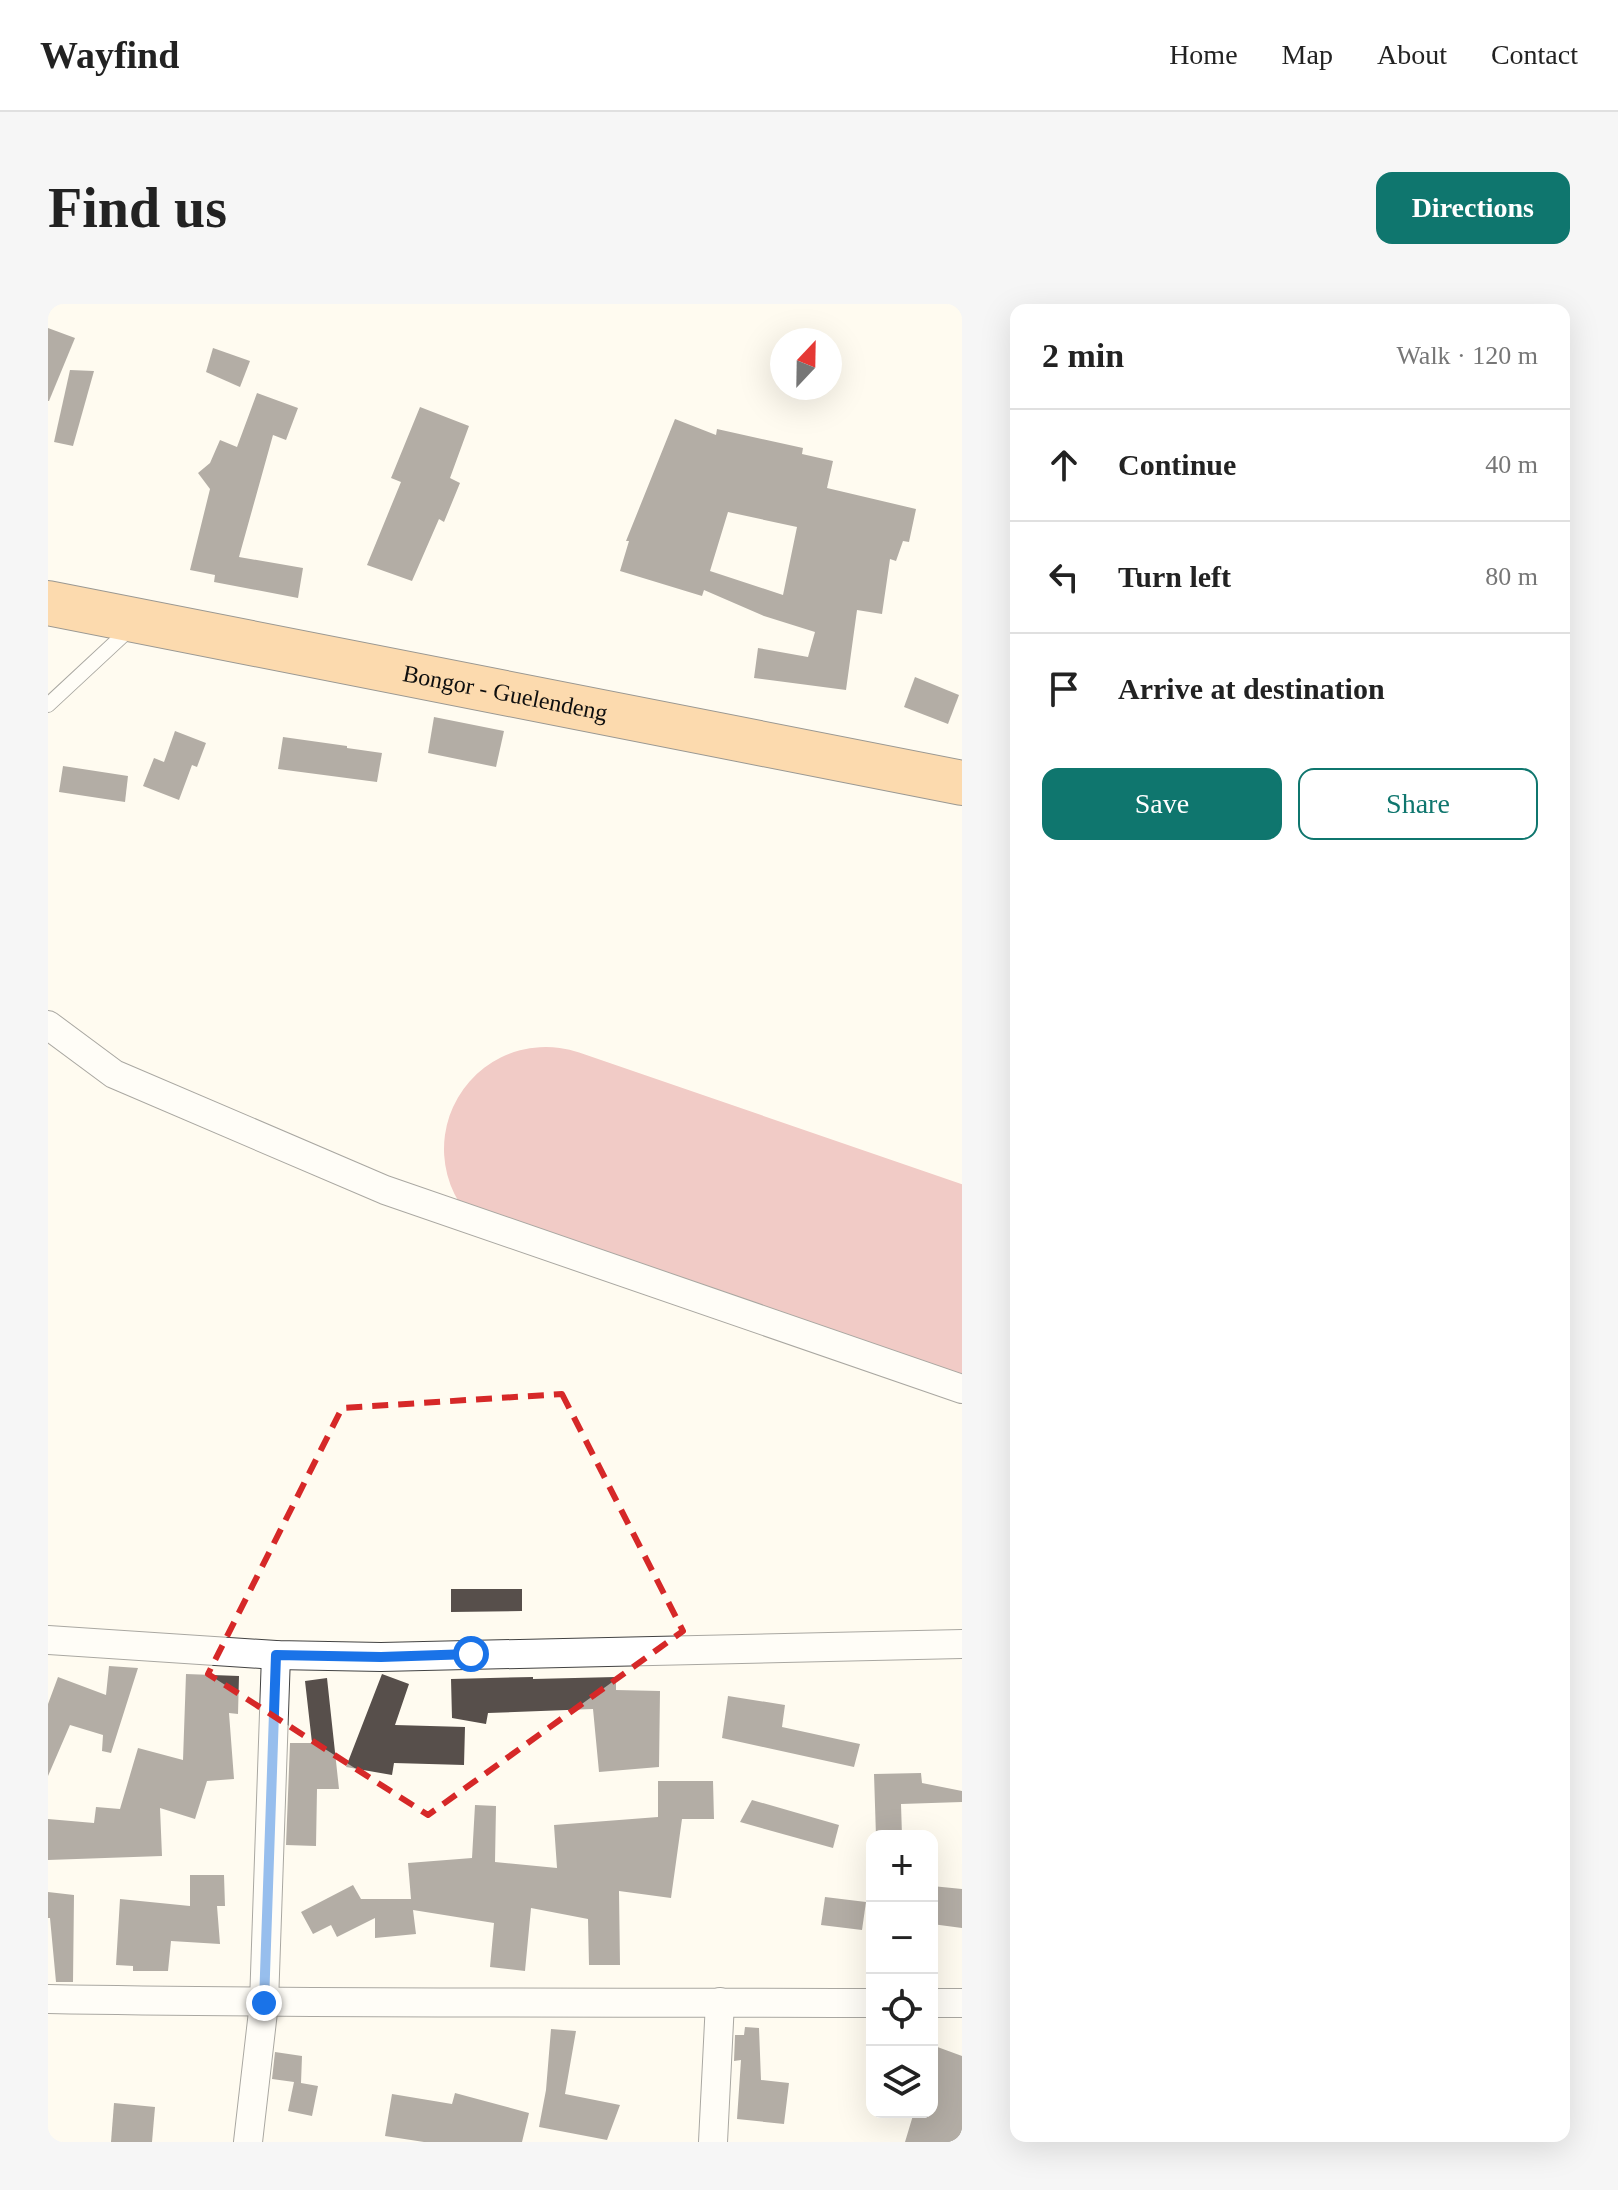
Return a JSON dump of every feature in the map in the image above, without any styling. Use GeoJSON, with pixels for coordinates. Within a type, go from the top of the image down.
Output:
{"type":"FeatureCollection","features":[{"type":"Feature","properties":{"kind":"highway","name":"Bongor - Guelendeng"},"geometry":{"type":"LineString","coordinates":[[48,603],[962,783]]}},
{"type":"Feature","properties":{"kind":"street"},"geometry":{"type":"LineString","coordinates":[[48,1025],[114,1074],[385,1190],[962,1389]]}},
{"type":"Feature","properties":{"kind":"street"},"geometry":{"type":"LineString","coordinates":[[48,1640],[276,1655],[381,1657],[962,1644]]}},
{"type":"Feature","properties":{"kind":"street"},"geometry":{"type":"LineString","coordinates":[[248,2142],[264,2003],[276,1655]]}},
{"type":"Feature","properties":{"kind":"street"},"geometry":{"type":"LineString","coordinates":[[48,1999],[264,2003],[866,2003]]}},
{"type":"Feature","properties":{"kind":"street"},"geometry":{"type":"LineString","coordinates":[[713,2142],[720,2002]]}},
{"type":"Feature","properties":{"kind":"street"},"geometry":{"type":"LineString","coordinates":[[938,2003],[962,2003]]}},
{"type":"Feature","properties":{"kind":"lane"},"geometry":{"type":"LineString","coordinates":[[48,705],[137,622]]}},
{"type":"Feature","properties":{"kind":"highlighted area"},"geometry":{"type":"Polygon","coordinates":[[[562,1394],[683,1631],[428,1815],[208,1674],[342,1408],[562,1394]]]}},
{"type":"Feature","properties":{"kind":"building"},"geometry":{"type":"Polygon","coordinates":[[[48,328],[75,338],[49,401],[48,401],[48,328]]]}},
{"type":"Feature","properties":{"kind":"building"},"geometry":{"type":"Polygon","coordinates":[[[213,348],[250,361],[240,387],[206,372],[213,348]]]}},
{"type":"Feature","properties":{"kind":"building"},"geometry":{"type":"Polygon","coordinates":[[[70,370],[94,371],[73,446],[54,442],[70,370]]]}},
{"type":"Feature","properties":{"kind":"building"},"geometry":{"type":"Polygon","coordinates":[[[257,393],[298,408],[286,440],[273,435],[239,557],[303,568],[298,598],[214,582],[215,575],[190,570],[210,489],[198,473],[210,463],[220,440],[237,447],[257,393]]]}},
{"type":"Feature","properties":{"kind":"building"},"geometry":{"type":"Polygon","coordinates":[[[420,407],[469,426],[450,478],[460,483],[444,522],[439,519],[412,581],[367,565],[401,482],[391,478],[420,407]]]}},
{"type":"Feature","properties":{"kind":"building"},"geometry":{"type":"Polygon","coordinates":[[[675,419],[716,435],[717,429],[803,448],[802,454],[833,461],[827,488],[916,509],[909,542],[903,541],[896,561],[890,559],[882,614],[857,610],[846,690],[754,678],[758,648],[808,657],[815,632],[764,616],[704,590],[702,596],[620,571],[629,541],[626,541],[675,419]],[[728,512],[710,571],[783,595],[797,527],[728,512]]]}},
{"type":"Feature","properties":{"kind":"building"},"geometry":{"type":"Polygon","coordinates":[[[915,677],[959,695],[948,724],[904,707],[915,677]]]}},
{"type":"Feature","properties":{"kind":"building"},"geometry":{"type":"Polygon","coordinates":[[[434,717],[504,731],[496,767],[428,753],[434,717]]]}},
{"type":"Feature","properties":{"kind":"building"},"geometry":{"type":"Polygon","coordinates":[[[175,731],[206,743],[197,767],[192,765],[179,800],[143,786],[154,758],[164,762],[175,731]]]}},
{"type":"Feature","properties":{"kind":"building"},"geometry":{"type":"Polygon","coordinates":[[[283,737],[382,753],[377,782],[278,769],[283,737]]]}},
{"type":"Feature","properties":{"kind":"building"},"geometry":{"type":"Polygon","coordinates":[[[63,766],[128,776],[125,802],[59,792],[63,766]]]}},
{"type":"Feature","properties":{"kind":"building"},"geometry":{"type":"Polygon","coordinates":[[[451,1589],[522,1589],[522,1611],[451,1612],[451,1589]]]}},
{"type":"Feature","properties":{"kind":"building"},"geometry":{"type":"Polygon","coordinates":[[[109,1666],[138,1668],[111,1753],[102,1751],[103,1735],[70,1725],[48,1776],[48,1704],[58,1677],[106,1695],[109,1666]]]}},
{"type":"Feature","properties":{"kind":"building"},"geometry":{"type":"Polygon","coordinates":[[[186,1674],[239,1676],[238,1714],[229,1713],[234,1779],[207,1781],[195,1819],[160,1808],[162,1856],[48,1860],[48,1819],[94,1823],[96,1807],[120,1809],[138,1748],[183,1760],[186,1674]]]}},
{"type":"Feature","properties":{"kind":"building"},"geometry":{"type":"Polygon","coordinates":[[[382,1674],[409,1684],[395,1725],[465,1727],[464,1765],[394,1763],[392,1775],[346,1767],[382,1674]]]}},
{"type":"Feature","properties":{"kind":"building"},"geometry":{"type":"Polygon","coordinates":[[[616,1677],[616,1690],[660,1691],[659,1767],[599,1772],[593,1709],[488,1713],[486,1724],[452,1718],[451,1679],[616,1677]]]}},
{"type":"Feature","properties":{"kind":"building"},"geometry":{"type":"Polygon","coordinates":[[[327,1678],[339,1789],[317,1789],[316,1846],[286,1845],[290,1743],[312,1743],[305,1681],[327,1678]]]}},
{"type":"Feature","properties":{"kind":"building"},"geometry":{"type":"Polygon","coordinates":[[[728,1696],[785,1705],[782,1727],[860,1744],[854,1767],[722,1738],[728,1696]]]}},
{"type":"Feature","properties":{"kind":"building"},"geometry":{"type":"Polygon","coordinates":[[[921,1773],[922,1783],[962,1791],[962,1802],[901,1804],[902,1830],[876,1830],[874,1774],[921,1773]]]}},
{"type":"Feature","properties":{"kind":"building"},"geometry":{"type":"Polygon","coordinates":[[[658,1781],[713,1781],[714,1819],[682,1819],[671,1898],[619,1891],[620,1965],[589,1965],[588,1919],[531,1908],[525,1971],[490,1967],[494,1923],[413,1910],[416,1934],[375,1938],[375,1918],[337,1937],[331,1925],[313,1934],[301,1912],[353,1885],[361,1899],[411,1899],[408,1863],[472,1858],[475,1805],[496,1806],[495,1862],[557,1868],[554,1825],[658,1817],[658,1781]]]}},
{"type":"Feature","properties":{"kind":"building"},"geometry":{"type":"Polygon","coordinates":[[[752,1800],[839,1825],[833,1848],[740,1822],[752,1800]]]}},
{"type":"Feature","properties":{"kind":"building"},"geometry":{"type":"Polygon","coordinates":[[[190,1875],[224,1875],[225,1906],[217,1906],[220,1944],[171,1941],[168,1971],[133,1971],[133,1966],[116,1965],[120,1899],[190,1906],[190,1875]]]}},
{"type":"Feature","properties":{"kind":"building"},"geometry":{"type":"Polygon","coordinates":[[[938,1887],[962,1889],[962,1928],[938,1925],[938,1887]]]}},
{"type":"Feature","properties":{"kind":"building"},"geometry":{"type":"Polygon","coordinates":[[[48,1892],[74,1895],[73,1982],[56,1982],[48,1892]]]}},
{"type":"Feature","properties":{"kind":"building"},"geometry":{"type":"Polygon","coordinates":[[[825,1897],[866,1902],[862,1930],[821,1925],[825,1897]]]}},
{"type":"Feature","properties":{"kind":"building"},"geometry":{"type":"Polygon","coordinates":[[[745,2027],[759,2028],[761,2080],[789,2083],[784,2124],[737,2119],[741,2060],[734,2061],[735,2035],[744,2035],[745,2027]]]}},
{"type":"Feature","properties":{"kind":"building"},"geometry":{"type":"Polygon","coordinates":[[[551,2029],[576,2031],[565,2094],[620,2105],[607,2140],[539,2127],[546,2090],[551,2029]]]}},
{"type":"Feature","properties":{"kind":"building"},"geometry":{"type":"Polygon","coordinates":[[[938,2047],[962,2056],[962,2142],[905,2142],[912,2118],[938,2118],[938,2047]]]}},
{"type":"Feature","properties":{"kind":"building"},"geometry":{"type":"Polygon","coordinates":[[[275,2052],[302,2056],[301,2083],[318,2086],[312,2116],[288,2111],[294,2082],[272,2079],[275,2052]]]}},
{"type":"Feature","properties":{"kind":"building"},"geometry":{"type":"Polygon","coordinates":[[[455,2093],[529,2113],[522,2142],[424,2142],[385,2136],[392,2094],[452,2104],[455,2093]]]}},
{"type":"Feature","properties":{"kind":"building"},"geometry":{"type":"Polygon","coordinates":[[[114,2103],[155,2107],[152,2142],[111,2142],[114,2103]]]}},
{"type":"Feature","properties":{"kind":"runway"},"geometry":{"type":"LineString","coordinates":[[546,1149],[962,1292]]}},
{"type":"Feature","properties":{"kind":"route"},"geometry":{"type":"LineString","coordinates":[[264,2003],[276,1655],[381,1657],[471,1654]]}}]}
